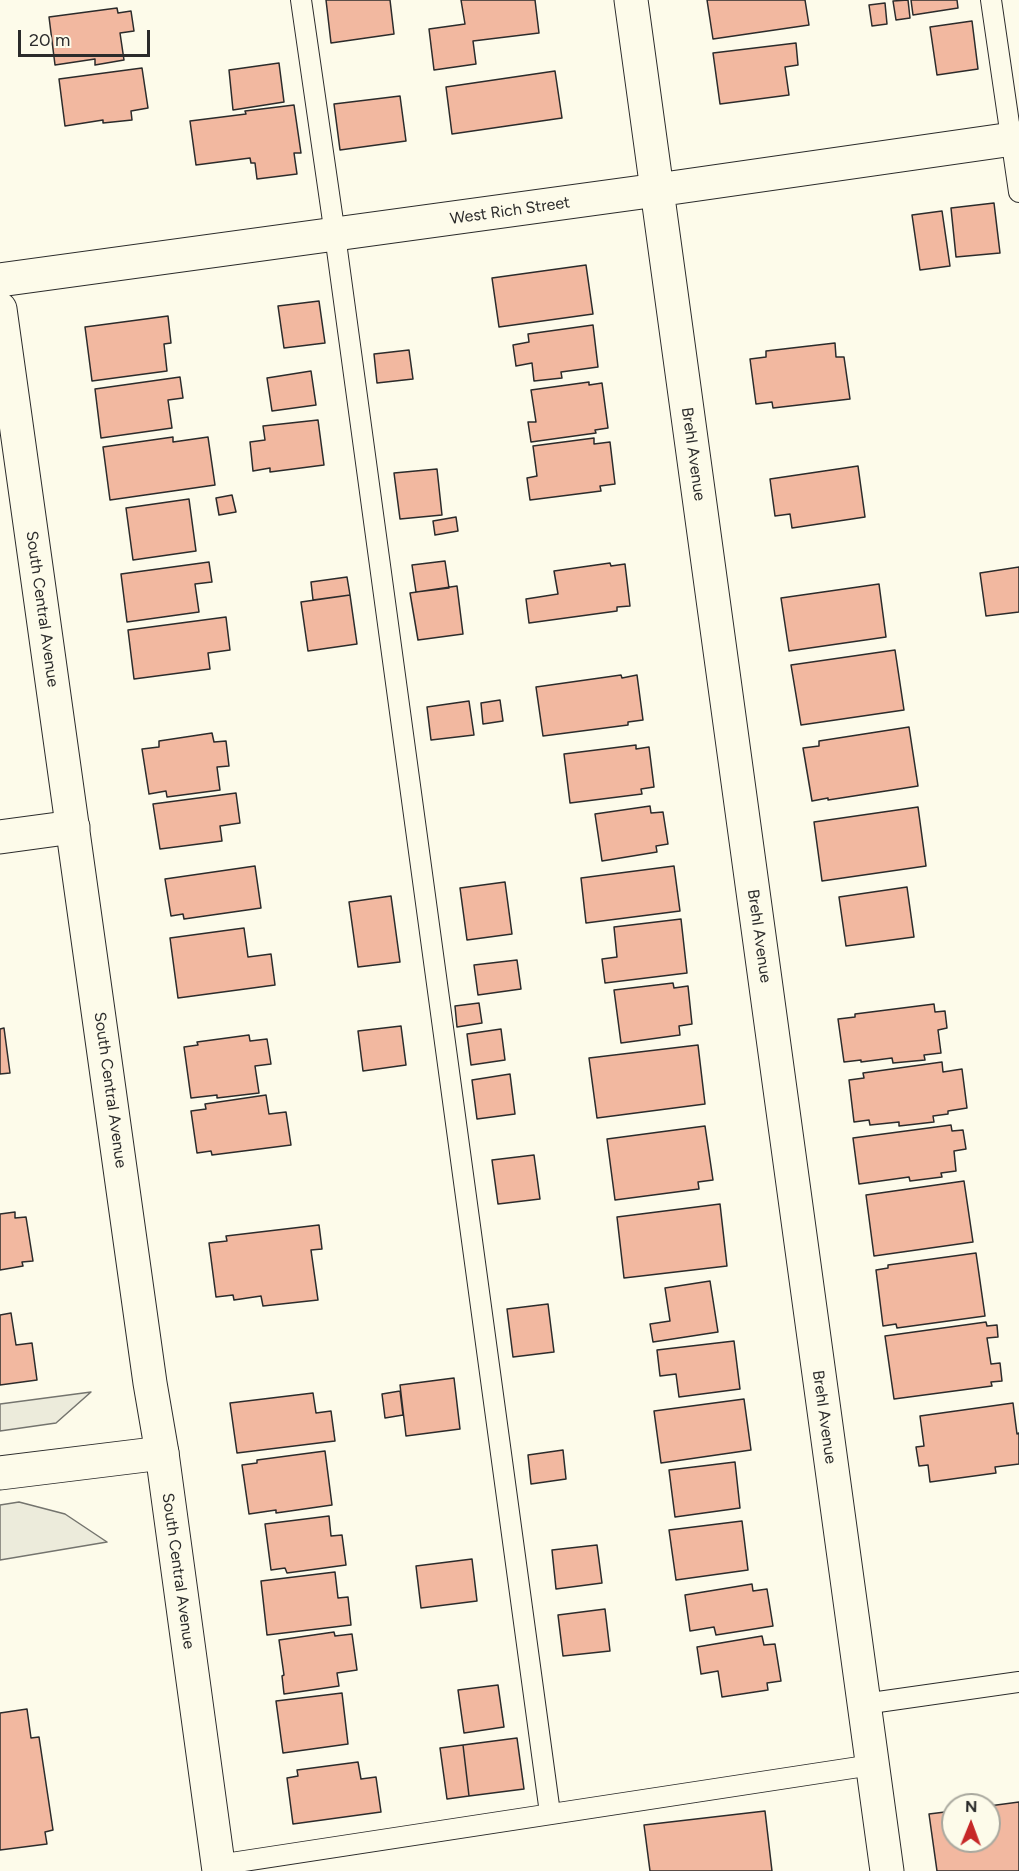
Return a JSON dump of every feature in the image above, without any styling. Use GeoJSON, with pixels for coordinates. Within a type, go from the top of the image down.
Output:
{"type":"FeatureCollection","features":[{"type":"Feature","properties":{"kind":"main road","name":"Brehl Avenue"},"geometry":{"type":"LineString","coordinates":[[631,0],[887,1871]]}},
{"type":"Feature","properties":{"kind":"main road","name":"West Rich Street"},"geometry":{"type":"LineString","coordinates":[[0,280],[1016,139]]}},
{"type":"Feature","properties":{"kind":"main road","name":"South Central Avenue"},"geometry":{"type":"LineString","coordinates":[[0,309],[11,468],[73,827],[219,1868]]}},
{"type":"Feature","properties":{"kind":"main road"},"geometry":{"type":"LineString","coordinates":[[0,837],[73,827]]}},
{"type":"Feature","properties":{"kind":"main road"},"geometry":{"type":"LineString","coordinates":[[0,1473],[162,1453]]}},
{"type":"Feature","properties":{"kind":"lane"},"geometry":{"type":"LineString","coordinates":[[301,0],[550,1813]]}},
{"type":"Feature","properties":{"kind":"lane"},"geometry":{"type":"LineString","coordinates":[[991,0],[1016,139],[1019,192]]}},
{"type":"Feature","properties":{"kind":"lane"},"geometry":{"type":"LineString","coordinates":[[864,1704],[1019,1682]]}},
{"type":"Feature","properties":{"kind":"lane"},"geometry":{"type":"LineString","coordinates":[[219,1868],[550,1813],[872,1765]]}},
{"type":"Feature","properties":{"kind":"shaded area"},"geometry":{"type":"Polygon","coordinates":[[[91,1392],[56,1423],[0,1431],[0,1404],[91,1392]]]}},
{"type":"Feature","properties":{"kind":"shaded area"},"geometry":{"type":"Polygon","coordinates":[[[19,1502],[65,1514],[107,1542],[0,1560],[0,1505],[19,1502]]]}},
{"type":"Feature","properties":{"kind":"building"},"geometry":{"type":"Polygon","coordinates":[[[326,0],[390,0],[394,34],[331,43],[326,0]]]}},
{"type":"Feature","properties":{"kind":"building"},"geometry":{"type":"Polygon","coordinates":[[[461,0],[535,0],[539,33],[473,41],[476,64],[434,70],[429,29],[465,24],[461,0]]]}},
{"type":"Feature","properties":{"kind":"building"},"geometry":{"type":"Polygon","coordinates":[[[707,0],[805,0],[809,25],[713,39],[707,0]]]}},
{"type":"Feature","properties":{"kind":"building"},"geometry":{"type":"Polygon","coordinates":[[[908,0],[910,18],[896,20],[893,1],[908,0]]]}},
{"type":"Feature","properties":{"kind":"building"},"geometry":{"type":"Polygon","coordinates":[[[911,0],[957,0],[958,8],[913,15],[911,0]]]}},
{"type":"Feature","properties":{"kind":"building"},"geometry":{"type":"Polygon","coordinates":[[[885,3],[887,24],[872,26],[869,5],[885,3]]]}},
{"type":"Feature","properties":{"kind":"building"},"geometry":{"type":"Polygon","coordinates":[[[117,8],[118,13],[131,11],[134,31],[120,33],[124,60],[95,65],[95,59],[55,65],[49,17],[117,8]]]}},
{"type":"Feature","properties":{"kind":"building"},"geometry":{"type":"Polygon","coordinates":[[[972,21],[978,69],[937,75],[930,27],[972,21]]]}},
{"type":"Feature","properties":{"kind":"building"},"geometry":{"type":"Polygon","coordinates":[[[796,43],[798,65],[785,67],[789,95],[720,104],[713,53],[796,43]]]}},
{"type":"Feature","properties":{"kind":"building"},"geometry":{"type":"Polygon","coordinates":[[[279,63],[284,102],[233,110],[229,70],[279,63]]]}},
{"type":"Feature","properties":{"kind":"building"},"geometry":{"type":"Polygon","coordinates":[[[142,68],[148,108],[131,111],[132,120],[103,123],[103,120],[65,126],[59,79],[142,68]]]}},
{"type":"Feature","properties":{"kind":"building"},"geometry":{"type":"Polygon","coordinates":[[[555,71],[562,118],[452,134],[446,87],[555,71]]]}},
{"type":"Feature","properties":{"kind":"building"},"geometry":{"type":"Polygon","coordinates":[[[400,96],[406,141],[340,150],[334,104],[400,96]]]}},
{"type":"Feature","properties":{"kind":"building"},"geometry":{"type":"Polygon","coordinates":[[[294,105],[301,153],[294,153],[297,174],[257,179],[255,163],[251,163],[250,158],[196,165],[190,121],[294,105]]]}},
{"type":"Feature","properties":{"kind":"building"},"geometry":{"type":"Polygon","coordinates":[[[994,203],[1000,253],[956,257],[951,208],[994,203]]]}},
{"type":"Feature","properties":{"kind":"building"},"geometry":{"type":"Polygon","coordinates":[[[942,211],[950,266],[920,270],[912,215],[942,211]]]}},
{"type":"Feature","properties":{"kind":"building"},"geometry":{"type":"Polygon","coordinates":[[[586,265],[593,314],[499,327],[492,278],[586,265]]]}},
{"type":"Feature","properties":{"kind":"building"},"geometry":{"type":"Polygon","coordinates":[[[319,301],[325,343],[284,348],[278,306],[319,301]]]}},
{"type":"Feature","properties":{"kind":"building"},"geometry":{"type":"Polygon","coordinates":[[[168,316],[171,343],[164,344],[167,371],[92,381],[85,327],[168,316]]]}},
{"type":"Feature","properties":{"kind":"building"},"geometry":{"type":"Polygon","coordinates":[[[593,325],[598,367],[561,372],[562,378],[534,381],[532,363],[516,366],[513,345],[529,342],[528,334],[593,325]]]}},
{"type":"Feature","properties":{"kind":"building"},"geometry":{"type":"Polygon","coordinates":[[[835,343],[836,357],[844,357],[850,399],[773,408],[772,402],[756,404],[750,359],[766,357],[766,351],[835,343]]]}},
{"type":"Feature","properties":{"kind":"building"},"geometry":{"type":"Polygon","coordinates":[[[409,350],[413,379],[377,383],[374,354],[409,350]]]}},
{"type":"Feature","properties":{"kind":"building"},"geometry":{"type":"Polygon","coordinates":[[[311,371],[316,405],[272,411],[267,378],[311,371]]]}},
{"type":"Feature","properties":{"kind":"building"},"geometry":{"type":"Polygon","coordinates":[[[180,377],[183,398],[168,400],[172,428],[101,438],[95,389],[180,377]]]}},
{"type":"Feature","properties":{"kind":"building"},"geometry":{"type":"Polygon","coordinates":[[[589,382],[589,385],[602,383],[608,428],[595,430],[596,433],[531,442],[528,422],[536,422],[531,390],[589,382]]]}},
{"type":"Feature","properties":{"kind":"building"},"geometry":{"type":"Polygon","coordinates":[[[318,420],[324,465],[270,472],[270,468],[253,471],[250,442],[265,440],[263,426],[318,420]]]}},
{"type":"Feature","properties":{"kind":"building"},"geometry":{"type":"Polygon","coordinates":[[[173,437],[173,442],[208,437],[215,485],[110,500],[103,447],[173,437]]]}},
{"type":"Feature","properties":{"kind":"building"},"geometry":{"type":"Polygon","coordinates":[[[594,438],[594,444],[610,442],[615,484],[600,486],[601,491],[530,500],[527,478],[537,476],[533,446],[594,438]]]}},
{"type":"Feature","properties":{"kind":"building"},"geometry":{"type":"Polygon","coordinates":[[[858,466],[865,517],[792,528],[790,514],[775,516],[770,479],[858,466]]]}},
{"type":"Feature","properties":{"kind":"building"},"geometry":{"type":"Polygon","coordinates":[[[437,469],[442,515],[400,519],[394,473],[437,469]]]}},
{"type":"Feature","properties":{"kind":"building"},"geometry":{"type":"Polygon","coordinates":[[[232,495],[236,512],[219,515],[216,498],[232,495]]]}},
{"type":"Feature","properties":{"kind":"building"},"geometry":{"type":"Polygon","coordinates":[[[189,499],[196,551],[133,560],[126,508],[189,499]]]}},
{"type":"Feature","properties":{"kind":"building"},"geometry":{"type":"Polygon","coordinates":[[[456,517],[458,531],[435,535],[433,521],[456,517]]]}},
{"type":"Feature","properties":{"kind":"building"},"geometry":{"type":"Polygon","coordinates":[[[445,561],[449,588],[416,592],[412,565],[445,561]]]}},
{"type":"Feature","properties":{"kind":"building"},"geometry":{"type":"Polygon","coordinates":[[[209,562],[212,582],[195,584],[199,612],[127,622],[121,574],[209,562]]]}},
{"type":"Feature","properties":{"kind":"building"},"geometry":{"type":"Polygon","coordinates":[[[610,563],[611,566],[625,564],[630,606],[617,607],[617,611],[529,623],[526,599],[558,594],[554,571],[610,563]]]}},
{"type":"Feature","properties":{"kind":"building"},"geometry":{"type":"Polygon","coordinates":[[[1019,567],[1019,612],[986,616],[980,573],[1019,567]]]}},
{"type":"Feature","properties":{"kind":"building"},"geometry":{"type":"Polygon","coordinates":[[[347,577],[350,595],[313,600],[311,582],[347,577]]]}},
{"type":"Feature","properties":{"kind":"building"},"geometry":{"type":"Polygon","coordinates":[[[879,584],[886,637],[789,651],[781,598],[879,584]]]}},
{"type":"Feature","properties":{"kind":"building"},"geometry":{"type":"Polygon","coordinates":[[[457,586],[463,634],[418,640],[410,593],[457,586]]]}},
{"type":"Feature","properties":{"kind":"building"},"geometry":{"type":"Polygon","coordinates":[[[350,595],[357,644],[308,651],[301,602],[350,595]]]}},
{"type":"Feature","properties":{"kind":"building"},"geometry":{"type":"Polygon","coordinates":[[[226,617],[230,650],[208,653],[210,669],[134,679],[128,630],[226,617]]]}},
{"type":"Feature","properties":{"kind":"building"},"geometry":{"type":"Polygon","coordinates":[[[895,650],[904,710],[801,725],[791,665],[895,650]]]}},
{"type":"Feature","properties":{"kind":"building"},"geometry":{"type":"Polygon","coordinates":[[[621,675],[622,678],[637,675],[643,720],[628,722],[628,725],[543,736],[536,687],[621,675]]]}},
{"type":"Feature","properties":{"kind":"building"},"geometry":{"type":"Polygon","coordinates":[[[500,700],[503,721],[483,724],[481,703],[500,700]]]}},
{"type":"Feature","properties":{"kind":"building"},"geometry":{"type":"Polygon","coordinates":[[[469,701],[474,735],[431,740],[427,707],[469,701]]]}},
{"type":"Feature","properties":{"kind":"building"},"geometry":{"type":"Polygon","coordinates":[[[909,727],[918,786],[812,801],[803,748],[819,746],[819,741],[909,727]]]}},
{"type":"Feature","properties":{"kind":"building"},"geometry":{"type":"Polygon","coordinates":[[[212,733],[214,742],[226,741],[229,766],[217,767],[220,790],[167,797],[166,791],[149,794],[142,749],[159,747],[159,741],[212,733]]]}},
{"type":"Feature","properties":{"kind":"building"},"geometry":{"type":"Polygon","coordinates":[[[636,745],[636,749],[649,747],[654,787],[641,789],[642,794],[570,803],[564,754],[636,745]]]}},
{"type":"Feature","properties":{"kind":"building"},"geometry":{"type":"Polygon","coordinates":[[[236,793],[240,823],[220,826],[222,841],[160,849],[153,804],[236,793]]]}},
{"type":"Feature","properties":{"kind":"building"},"geometry":{"type":"Polygon","coordinates":[[[650,806],[651,813],[663,812],[668,844],[656,846],[657,852],[602,861],[595,814],[650,806]]]}},
{"type":"Feature","properties":{"kind":"building"},"geometry":{"type":"Polygon","coordinates":[[[918,807],[926,866],[822,881],[814,822],[918,807]]]}},
{"type":"Feature","properties":{"kind":"building"},"geometry":{"type":"Polygon","coordinates":[[[255,866],[261,908],[184,919],[183,914],[171,916],[165,879],[255,866]]]}},
{"type":"Feature","properties":{"kind":"building"},"geometry":{"type":"Polygon","coordinates":[[[674,866],[680,911],[586,923],[581,878],[674,866]]]}},
{"type":"Feature","properties":{"kind":"building"},"geometry":{"type":"Polygon","coordinates":[[[505,882],[512,934],[467,940],[460,888],[505,882]]]}},
{"type":"Feature","properties":{"kind":"building"},"geometry":{"type":"Polygon","coordinates":[[[907,887],[914,937],[846,946],[839,897],[907,887]]]}},
{"type":"Feature","properties":{"kind":"building"},"geometry":{"type":"Polygon","coordinates":[[[391,896],[400,962],[358,967],[349,902],[391,896]]]}},
{"type":"Feature","properties":{"kind":"building"},"geometry":{"type":"Polygon","coordinates":[[[681,919],[687,973],[605,983],[602,959],[617,957],[614,927],[681,919]]]}},
{"type":"Feature","properties":{"kind":"building"},"geometry":{"type":"Polygon","coordinates":[[[244,928],[248,957],[271,954],[275,985],[178,998],[170,938],[244,928]]]}},
{"type":"Feature","properties":{"kind":"building"},"geometry":{"type":"Polygon","coordinates":[[[517,960],[521,989],[478,995],[474,965],[517,960]]]}},
{"type":"Feature","properties":{"kind":"building"},"geometry":{"type":"Polygon","coordinates":[[[673,983],[674,988],[688,986],[692,1024],[679,1026],[680,1035],[621,1043],[614,990],[673,983]]]}},
{"type":"Feature","properties":{"kind":"building"},"geometry":{"type":"Polygon","coordinates":[[[479,1003],[482,1023],[457,1027],[455,1006],[479,1003]]]}},
{"type":"Feature","properties":{"kind":"building"},"geometry":{"type":"Polygon","coordinates":[[[934,1004],[935,1012],[945,1011],[947,1028],[938,1030],[941,1053],[924,1055],[925,1060],[893,1063],[892,1058],[844,1062],[838,1019],[855,1017],[855,1014],[934,1004]]]}},
{"type":"Feature","properties":{"kind":"building"},"geometry":{"type":"Polygon","coordinates":[[[401,1026],[406,1065],[363,1071],[358,1031],[401,1026]]]}},
{"type":"Feature","properties":{"kind":"building"},"geometry":{"type":"Polygon","coordinates":[[[4,1028],[10,1073],[0,1074],[0,1029],[4,1028]]]}},
{"type":"Feature","properties":{"kind":"building"},"geometry":{"type":"Polygon","coordinates":[[[501,1029],[505,1060],[471,1065],[467,1034],[501,1029]]]}},
{"type":"Feature","properties":{"kind":"building"},"geometry":{"type":"Polygon","coordinates":[[[249,1035],[250,1041],[267,1039],[271,1064],[255,1066],[259,1093],[217,1098],[217,1095],[191,1098],[184,1047],[198,1045],[197,1042],[249,1035]]]}},
{"type":"Feature","properties":{"kind":"building"},"geometry":{"type":"Polygon","coordinates":[[[698,1045],[705,1104],[597,1118],[589,1058],[698,1045]]]}},
{"type":"Feature","properties":{"kind":"building"},"geometry":{"type":"Polygon","coordinates":[[[942,1062],[943,1072],[962,1069],[967,1108],[933,1116],[934,1122],[899,1126],[899,1122],[870,1125],[869,1120],[854,1122],[849,1080],[864,1078],[863,1073],[942,1062]]]}},
{"type":"Feature","properties":{"kind":"building"},"geometry":{"type":"Polygon","coordinates":[[[510,1074],[515,1114],[477,1119],[472,1080],[510,1074]]]}},
{"type":"Feature","properties":{"kind":"building"},"geometry":{"type":"Polygon","coordinates":[[[266,1095],[269,1114],[286,1112],[291,1145],[212,1155],[211,1151],[197,1153],[191,1111],[206,1109],[205,1104],[266,1095]]]}},
{"type":"Feature","properties":{"kind":"building"},"geometry":{"type":"Polygon","coordinates":[[[951,1125],[952,1131],[963,1130],[966,1149],[954,1151],[956,1171],[941,1173],[942,1177],[910,1181],[909,1177],[859,1184],[853,1138],[951,1125]]]}},
{"type":"Feature","properties":{"kind":"building"},"geometry":{"type":"Polygon","coordinates":[[[705,1126],[713,1180],[698,1182],[699,1189],[615,1200],[607,1139],[705,1126]]]}},
{"type":"Feature","properties":{"kind":"building"},"geometry":{"type":"Polygon","coordinates":[[[534,1155],[540,1199],[498,1204],[492,1160],[534,1155]]]}},
{"type":"Feature","properties":{"kind":"building"},"geometry":{"type":"Polygon","coordinates":[[[964,1181],[973,1242],[874,1256],[866,1195],[964,1181]]]}},
{"type":"Feature","properties":{"kind":"building"},"geometry":{"type":"Polygon","coordinates":[[[720,1204],[727,1266],[624,1278],[617,1217],[720,1204]]]}},
{"type":"Feature","properties":{"kind":"building"},"geometry":{"type":"Polygon","coordinates":[[[15,1212],[15,1218],[26,1217],[33,1261],[22,1262],[23,1266],[0,1270],[0,1214],[15,1212]]]}},
{"type":"Feature","properties":{"kind":"building"},"geometry":{"type":"Polygon","coordinates":[[[319,1225],[322,1249],[311,1250],[318,1300],[263,1306],[261,1296],[234,1300],[233,1295],[216,1297],[209,1243],[227,1241],[226,1236],[319,1225]]]}},
{"type":"Feature","properties":{"kind":"building"},"geometry":{"type":"Polygon","coordinates":[[[976,1253],[985,1316],[897,1328],[896,1324],[883,1326],[876,1270],[888,1268],[888,1265],[976,1253]]]}},
{"type":"Feature","properties":{"kind":"building"},"geometry":{"type":"Polygon","coordinates":[[[710,1281],[718,1332],[653,1342],[650,1324],[670,1321],[665,1288],[710,1281]]]}},
{"type":"Feature","properties":{"kind":"building"},"geometry":{"type":"Polygon","coordinates":[[[548,1304],[554,1352],[513,1357],[507,1309],[548,1304]]]}},
{"type":"Feature","properties":{"kind":"building"},"geometry":{"type":"Polygon","coordinates":[[[11,1313],[16,1345],[32,1343],[37,1380],[0,1385],[0,1315],[11,1313]]]}},
{"type":"Feature","properties":{"kind":"building"},"geometry":{"type":"Polygon","coordinates":[[[986,1322],[987,1326],[997,1325],[998,1337],[987,1338],[991,1364],[1000,1363],[1002,1381],[991,1382],[992,1386],[894,1399],[885,1336],[986,1322]]]}},
{"type":"Feature","properties":{"kind":"building"},"geometry":{"type":"Polygon","coordinates":[[[734,1341],[740,1389],[679,1397],[676,1374],[660,1376],[657,1350],[734,1341]]]}},
{"type":"Feature","properties":{"kind":"building"},"geometry":{"type":"Polygon","coordinates":[[[454,1378],[460,1429],[406,1436],[400,1385],[454,1378]]]}},
{"type":"Feature","properties":{"kind":"building"},"geometry":{"type":"Polygon","coordinates":[[[400,1391],[403,1415],[385,1418],[382,1394],[400,1391]]]}},
{"type":"Feature","properties":{"kind":"building"},"geometry":{"type":"Polygon","coordinates":[[[313,1393],[316,1413],[331,1411],[335,1441],[237,1453],[230,1403],[313,1393]]]}},
{"type":"Feature","properties":{"kind":"building"},"geometry":{"type":"Polygon","coordinates":[[[744,1399],[751,1450],[661,1463],[654,1411],[744,1399]]]}},
{"type":"Feature","properties":{"kind":"building"},"geometry":{"type":"Polygon","coordinates":[[[1013,1403],[1017,1434],[1019,1433],[1019,1464],[995,1467],[996,1473],[930,1482],[928,1465],[919,1466],[916,1447],[924,1446],[920,1416],[1013,1403]]]}},
{"type":"Feature","properties":{"kind":"building"},"geometry":{"type":"Polygon","coordinates":[[[563,1450],[566,1479],[531,1484],[528,1455],[563,1450]]]}},
{"type":"Feature","properties":{"kind":"building"},"geometry":{"type":"Polygon","coordinates":[[[325,1451],[332,1505],[276,1513],[276,1510],[249,1514],[242,1465],[257,1463],[257,1460],[325,1451]]]}},
{"type":"Feature","properties":{"kind":"building"},"geometry":{"type":"Polygon","coordinates":[[[735,1462],[740,1508],[675,1517],[669,1470],[735,1462]]]}},
{"type":"Feature","properties":{"kind":"building"},"geometry":{"type":"Polygon","coordinates":[[[329,1516],[331,1536],[342,1535],[346,1565],[287,1573],[285,1568],[271,1570],[265,1524],[329,1516]]]}},
{"type":"Feature","properties":{"kind":"building"},"geometry":{"type":"Polygon","coordinates":[[[742,1521],[748,1570],[676,1580],[669,1530],[742,1521]]]}},
{"type":"Feature","properties":{"kind":"building"},"geometry":{"type":"Polygon","coordinates":[[[597,1545],[602,1583],[556,1589],[552,1550],[597,1545]]]}},
{"type":"Feature","properties":{"kind":"building"},"geometry":{"type":"Polygon","coordinates":[[[472,1559],[477,1601],[421,1608],[416,1566],[472,1559]]]}},
{"type":"Feature","properties":{"kind":"building"},"geometry":{"type":"Polygon","coordinates":[[[335,1572],[338,1598],[348,1597],[351,1625],[267,1635],[261,1581],[335,1572]]]}},
{"type":"Feature","properties":{"kind":"building"},"geometry":{"type":"Polygon","coordinates":[[[752,1584],[753,1591],[767,1589],[773,1626],[716,1635],[714,1627],[690,1631],[685,1595],[752,1584]]]}},
{"type":"Feature","properties":{"kind":"building"},"geometry":{"type":"Polygon","coordinates":[[[605,1609],[610,1651],[563,1656],[558,1615],[605,1609]]]}},
{"type":"Feature","properties":{"kind":"building"},"geometry":{"type":"Polygon","coordinates":[[[334,1632],[335,1636],[352,1634],[357,1670],[337,1673],[339,1686],[284,1694],[279,1640],[334,1632]]]}},
{"type":"Feature","properties":{"kind":"building"},"geometry":{"type":"Polygon","coordinates":[[[762,1636],[764,1645],[775,1644],[781,1681],[767,1683],[768,1690],[722,1697],[718,1671],[701,1674],[697,1647],[762,1636]]]}},
{"type":"Feature","properties":{"kind":"building"},"geometry":{"type":"Polygon","coordinates":[[[498,1685],[504,1727],[464,1733],[458,1690],[498,1685]]]}},
{"type":"Feature","properties":{"kind":"building"},"geometry":{"type":"Polygon","coordinates":[[[342,1693],[348,1744],[283,1753],[276,1701],[342,1693]]]}},
{"type":"Feature","properties":{"kind":"building"},"geometry":{"type":"Polygon","coordinates":[[[27,1709],[31,1738],[39,1737],[53,1830],[45,1832],[47,1844],[0,1850],[0,1713],[27,1709]]]}},
{"type":"Feature","properties":{"kind":"building"},"geometry":{"type":"Polygon","coordinates":[[[517,1738],[524,1789],[469,1796],[463,1745],[517,1738]]]}},
{"type":"Feature","properties":{"kind":"building"},"geometry":{"type":"Polygon","coordinates":[[[463,1745],[469,1796],[447,1799],[440,1748],[463,1745]]]}},
{"type":"Feature","properties":{"kind":"building"},"geometry":{"type":"Polygon","coordinates":[[[358,1762],[361,1779],[376,1777],[381,1812],[293,1824],[287,1778],[298,1776],[297,1770],[358,1762]]]}},
{"type":"Feature","properties":{"kind":"building"},"geometry":{"type":"Polygon","coordinates":[[[1019,1802],[1019,1871],[937,1871],[929,1814],[941,1812],[941,1853],[1001,1853],[1001,1804],[1019,1802]]]}},
{"type":"Feature","properties":{"kind":"building"},"geometry":{"type":"Polygon","coordinates":[[[765,1811],[772,1871],[650,1871],[644,1825],[765,1811]]]}}]}
